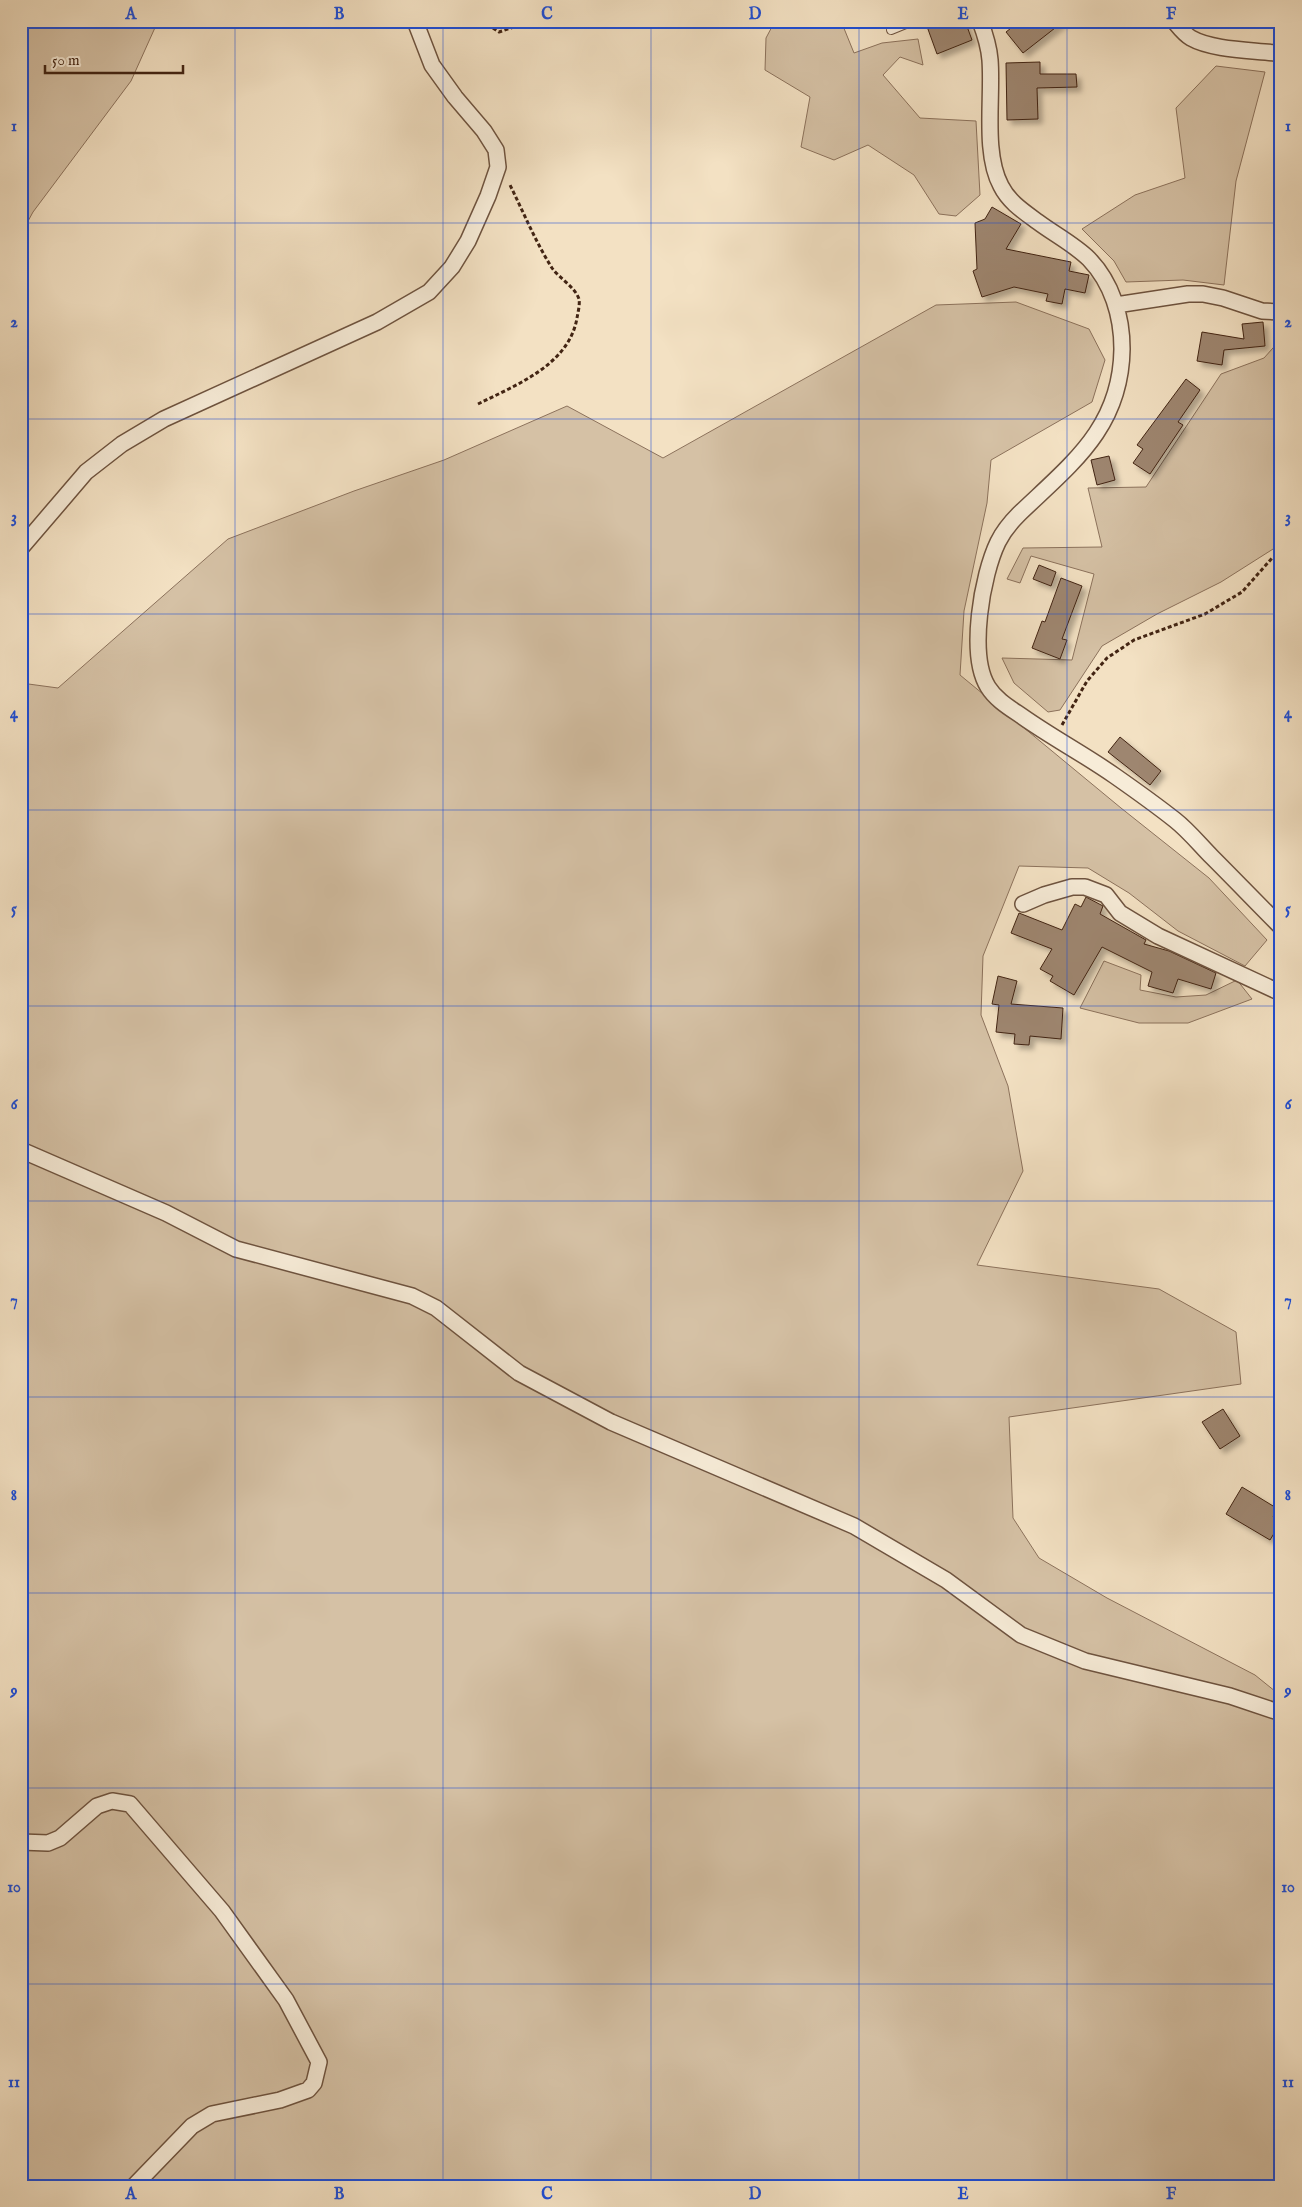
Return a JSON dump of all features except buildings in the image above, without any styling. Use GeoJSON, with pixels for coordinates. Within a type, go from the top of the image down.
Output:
{"type":"FeatureCollection","features":[{"type":"Feature","properties":{"kind":"street"},"geometry":{"type":"LineString","coordinates":[[21,548],[86,472],[122,444],[164,420],[376,322],[428,292],[452,267],[468,241],[488,196],[498,166],[496,150],[484,131],[454,97],[432,65],[415,21]]}},
{"type":"Feature","properties":{"kind":"street"},"geometry":{"type":"LineString","coordinates":[[980,21],[988,42],[990,60],[990,124],[996,174],[1000,185],[1017,207],[1087,257],[1099,272],[1116,304],[1120,323],[1120,372],[1114,399],[1105,421],[1086,450],[1016,517],[998,541],[984,585],[980,605],[978,658],[982,677],[997,699],[1054,739],[1114,775],[1178,823],[1281,927]]}},
{"type":"Feature","properties":{"kind":"street"},"geometry":{"type":"LineString","coordinates":[[1174,21],[1182,32],[1196,40],[1211,45],[1275,53]]}},
{"type":"Feature","properties":{"kind":"street"},"geometry":{"type":"LineString","coordinates":[[1116,304],[1188,294],[1203,294],[1223,298],[1262,311],[1281,312]]}},
{"type":"Feature","properties":{"kind":"street"},"geometry":{"type":"LineString","coordinates":[[1023,904],[1044,895],[1072,887],[1085,887],[1106,895],[1120,914],[1158,936],[1281,993]]}},
{"type":"Feature","properties":{"kind":"street"},"geometry":{"type":"LineString","coordinates":[[21,1150],[166,1213],[236,1249],[412,1296],[436,1308],[519,1373],[611,1422],[854,1526],[946,1580],[1021,1635],[1085,1661],[1230,1696],[1281,1713]]}},
{"type":"Feature","properties":{"kind":"street"},"geometry":{"type":"LineString","coordinates":[[21,1842],[48,1843],[60,1838],[97,1806],[112,1801],[130,1804],[222,1911],[286,2000],[320,2062],[314,2082],[308,2090],[280,2100],[212,2114],[192,2126],[134,2186]]}},
{"type":"Feature","properties":{"kind":"lane"},"geometry":{"type":"LineString","coordinates":[[891,30],[912,21]]}},
{"type":"Feature","properties":{"kind":"path"},"geometry":{"type":"LineString","coordinates":[[482,21],[499,32],[532,21]]}},
{"type":"Feature","properties":{"kind":"path"},"geometry":{"type":"LineString","coordinates":[[478,404],[535,375],[553,360],[568,342],[576,323],[580,302],[577,295],[552,268],[497,158]]}},
{"type":"Feature","properties":{"kind":"path"},"geometry":{"type":"LineString","coordinates":[[1054,739],[1087,681],[1107,658],[1134,640],[1205,614],[1242,592],[1273,557],[1281,561]]}},
{"type":"Feature","properties":{"kind":"shaded area"},"geometry":{"type":"Polygon","coordinates":[[[21,21],[158,21],[131,81],[33,212],[21,234],[21,21]]]}},
{"type":"Feature","properties":{"kind":"shaded area"},"geometry":{"type":"Polygon","coordinates":[[[775,21],[841,21],[854,53],[882,43],[918,39],[923,65],[900,57],[883,75],[920,118],[976,121],[980,195],[956,216],[939,214],[914,175],[868,145],[834,160],[801,147],[810,97],[765,70],[766,38],[775,21]]]}},
{"type":"Feature","properties":{"kind":"shaded area"},"geometry":{"type":"Polygon","coordinates":[[[1216,66],[1265,72],[1236,181],[1224,285],[1183,280],[1126,282],[1114,261],[1082,229],[1135,195],[1185,178],[1176,108],[1216,66]]]}},
{"type":"Feature","properties":{"kind":"shaded area"},"geometry":{"type":"Polygon","coordinates":[[[1016,302],[1089,329],[1105,360],[1092,402],[991,460],[987,503],[964,611],[960,675],[1209,878],[1267,940],[1245,966],[1178,931],[1129,893],[1088,868],[1019,866],[983,956],[981,1015],[1008,1086],[1023,1171],[977,1265],[1159,1289],[1236,1332],[1241,1384],[1009,1417],[1013,1518],[1039,1558],[1107,1598],[1255,1675],[1281,1696],[1281,2186],[21,2186],[21,683],[58,688],[228,539],[354,491],[444,460],[567,406],[663,458],[936,305],[1016,302]]]}},
{"type":"Feature","properties":{"kind":"shaded area"},"geometry":{"type":"Polygon","coordinates":[[[1281,339],[1281,544],[1221,582],[1157,614],[1102,646],[1060,710],[1048,712],[1014,683],[1002,658],[1072,660],[1094,574],[1031,556],[1020,583],[1007,579],[1023,548],[1102,547],[1088,488],[1146,487],[1221,374],[1264,358],[1281,339]]]}},
{"type":"Feature","properties":{"kind":"shaded area"},"geometry":{"type":"Polygon","coordinates":[[[1104,961],[1141,975],[1140,990],[1176,997],[1206,995],[1237,980],[1252,999],[1188,1023],[1139,1023],[1080,1008],[1104,961]]]}}]}
